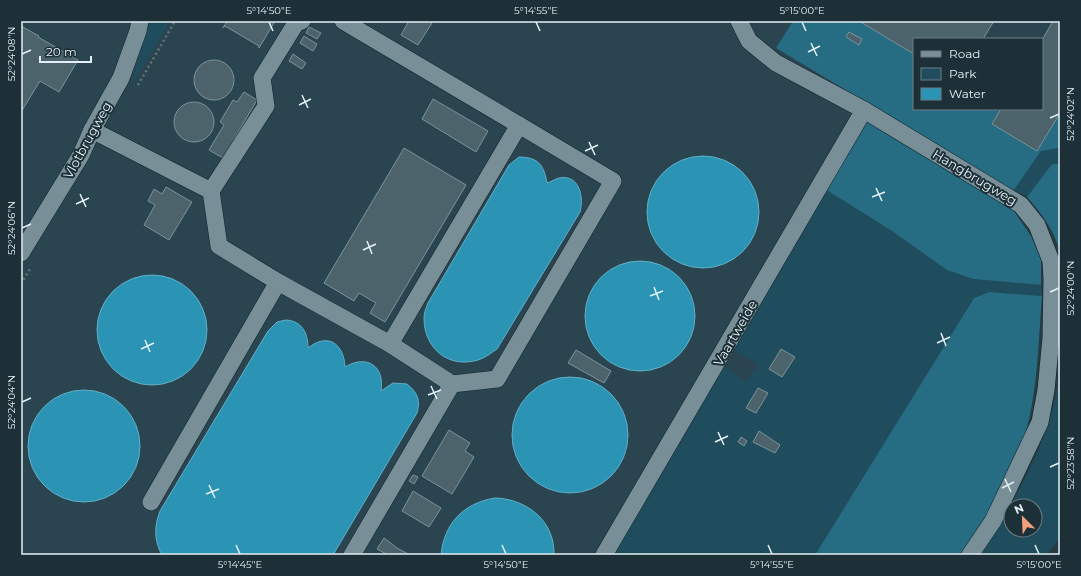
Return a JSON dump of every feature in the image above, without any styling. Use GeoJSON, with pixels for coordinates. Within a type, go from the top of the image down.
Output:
{"type":"FeatureCollection","features":[{"type":"Feature","properties":{"kind":"street","name":"Vlotbrugweg"},"geometry":{"type":"LineString","coordinates":[[21,253],[81,155],[92,130],[122,78],[140,21]]}},
{"type":"Feature","properties":{"kind":"street"},"geometry":{"type":"LineString","coordinates":[[302,21],[296,23],[262,78],[266,106],[211,191],[219,246],[278,282],[390,344],[452,384],[497,379],[613,181],[343,21]]}},
{"type":"Feature","properties":{"kind":"street","name":"Hangbrugweg"},"geometry":{"type":"LineString","coordinates":[[739,21],[749,41],[776,63],[864,110],[1021,205],[1037,225],[1051,261],[1052,279],[1051,338],[1046,390],[1040,422],[994,521],[970,555]]}},
{"type":"Feature","properties":{"kind":"street","name":"Vaartweide"},"geometry":{"type":"LineString","coordinates":[[604,555],[864,110]]}},
{"type":"Feature","properties":{"kind":"street"},"geometry":{"type":"LineString","coordinates":[[390,344],[519,125]]}},
{"type":"Feature","properties":{"kind":"street"},"geometry":{"type":"LineString","coordinates":[[92,130],[211,191]]}},
{"type":"Feature","properties":{"kind":"street"},"geometry":{"type":"LineString","coordinates":[[151,502],[278,282]]}},
{"type":"Feature","properties":{"kind":"street"},"geometry":{"type":"LineString","coordinates":[[352,555],[452,384]]}},
{"type":"Feature","properties":{"kind":"shaded area"},"geometry":{"type":"Polygon","coordinates":[[[21,21],[1060,21],[1060,88],[771,555],[21,555],[21,21]]]}},
{"type":"Feature","properties":{"kind":"shaded area"},"geometry":{"type":"Polygon","coordinates":[[[793,21],[859,21],[913,53],[913,110],[1043,110],[1043,107],[1060,77],[1060,148],[1041,151],[1014,190],[776,48],[793,21]]]}},
{"type":"Feature","properties":{"kind":"shaded area"},"geometry":{"type":"Polygon","coordinates":[[[866,119],[1012,208],[1031,236],[1041,260],[1041,285],[973,279],[947,270],[892,231],[825,189],[866,119]]]}},
{"type":"Feature","properties":{"kind":"shaded area"},"geometry":{"type":"Polygon","coordinates":[[[1052,164],[1060,164],[1060,252],[1047,223],[1027,197],[1052,164]]]}},
{"type":"Feature","properties":{"kind":"shaded area"},"geometry":{"type":"Polygon","coordinates":[[[989,292],[1042,296],[1036,373],[1031,411],[1021,447],[1009,476],[995,503],[963,555],[815,555],[974,298],[989,292]]]}},
{"type":"Feature","properties":{"kind":"green space"},"geometry":{"type":"Polygon","coordinates":[[[148,21],[170,21],[131,86],[148,21]]]}},
{"type":"Feature","properties":{"kind":"green space"},"geometry":{"type":"Polygon","coordinates":[[[1060,148],[1060,164],[1052,164],[1027,197],[1014,190],[1041,151],[1060,148]]]}},
{"type":"Feature","properties":{"kind":"green space"},"geometry":{"type":"Polygon","coordinates":[[[825,189],[892,231],[947,270],[973,279],[1041,285],[1042,296],[989,292],[974,298],[815,555],[608,555],[723,365],[746,382],[759,364],[733,350],[825,189]]]}},
{"type":"Feature","properties":{"kind":"green space"},"geometry":{"type":"Polygon","coordinates":[[[1060,368],[1060,538],[1046,555],[979,555],[1003,517],[1003,538],[1043,538],[1043,498],[1014,498],[1042,442],[1057,393],[1060,368]]]}},
{"type":"Feature","properties":{"kind":"water"},"geometry":{"type":"Polygon","coordinates":[[[703,156],[725,160],[743,172],[755,190],[759,212],[755,234],[743,252],[725,264],[703,268],[681,264],[663,252],[651,234],[647,212],[651,190],[663,172],[681,160],[703,156]]]}},
{"type":"Feature","properties":{"kind":"water"},"geometry":{"type":"Polygon","coordinates":[[[519,157],[526,157],[536,161],[542,167],[547,183],[559,178],[566,178],[576,183],[581,194],[580,212],[497,349],[486,357],[478,360],[467,362],[448,359],[433,347],[428,338],[425,329],[424,314],[428,303],[509,165],[519,157]]]}},
{"type":"Feature","properties":{"kind":"water"},"geometry":{"type":"Polygon","coordinates":[[[640,261],[661,265],[671,270],[679,277],[686,285],[691,295],[695,316],[691,337],[686,347],[679,355],[671,362],[661,367],[640,371],[619,367],[609,362],[601,355],[594,347],[589,337],[585,316],[589,295],[594,285],[601,277],[609,270],[619,265],[640,261]]]}},
{"type":"Feature","properties":{"kind":"water"},"geometry":{"type":"Polygon","coordinates":[[[152,275],[173,279],[191,291],[203,309],[207,330],[203,351],[191,369],[173,381],[152,385],[131,381],[113,369],[101,351],[97,330],[101,309],[113,291],[131,279],[152,275]]]}},
{"type":"Feature","properties":{"kind":"water"},"geometry":{"type":"Polygon","coordinates":[[[286,320],[300,325],[307,337],[308,348],[315,343],[328,341],[334,343],[342,352],[345,367],[353,363],[360,362],[367,362],[373,365],[380,375],[382,382],[381,391],[393,383],[407,384],[416,393],[419,404],[417,413],[333,555],[162,555],[156,539],[156,528],[160,511],[268,331],[277,322],[286,320]]]}},
{"type":"Feature","properties":{"kind":"water"},"geometry":{"type":"Polygon","coordinates":[[[570,377],[592,382],[611,394],[623,413],[628,435],[623,457],[611,476],[592,488],[570,493],[548,488],[529,476],[517,457],[512,435],[517,413],[529,394],[548,382],[570,377]]]}},
{"type":"Feature","properties":{"kind":"water"},"geometry":{"type":"Polygon","coordinates":[[[84,390],[105,394],[124,406],[136,425],[140,446],[136,467],[124,486],[105,498],[84,502],[63,498],[44,486],[32,467],[28,446],[32,425],[44,406],[63,394],[84,390]]]}},
{"type":"Feature","properties":{"kind":"water"},"geometry":{"type":"Polygon","coordinates":[[[495,498],[507,499],[518,503],[537,514],[550,532],[554,555],[441,555],[446,533],[458,516],[474,505],[495,498]]]}},
{"type":"Feature","properties":{"kind":"building"},"geometry":{"type":"Polygon","coordinates":[[[227,21],[275,21],[259,48],[259,46],[225,26],[223,28],[227,21]]]}},
{"type":"Feature","properties":{"kind":"building"},"geometry":{"type":"Polygon","coordinates":[[[409,21],[428,21],[432,23],[418,45],[401,35],[409,21]]]}},
{"type":"Feature","properties":{"kind":"building"},"geometry":{"type":"Polygon","coordinates":[[[859,21],[994,21],[984,38],[913,38],[913,53],[859,21]]]}},
{"type":"Feature","properties":{"kind":"building"},"geometry":{"type":"Polygon","coordinates":[[[1053,21],[1060,21],[1060,113],[1037,151],[992,124],[1000,110],[1043,110],[1043,38],[1053,21]]]}},
{"type":"Feature","properties":{"kind":"building"},"geometry":{"type":"Polygon","coordinates":[[[21,26],[78,60],[59,92],[40,81],[21,112],[21,26]]]}},
{"type":"Feature","properties":{"kind":"building"},"geometry":{"type":"Polygon","coordinates":[[[309,27],[321,33],[317,39],[306,33],[309,27]]]}},
{"type":"Feature","properties":{"kind":"building"},"geometry":{"type":"Polygon","coordinates":[[[849,32],[862,39],[859,45],[846,37],[849,32]]]}},
{"type":"Feature","properties":{"kind":"building"},"geometry":{"type":"Polygon","coordinates":[[[304,36],[317,44],[313,51],[300,43],[304,36]]]}},
{"type":"Feature","properties":{"kind":"building"},"geometry":{"type":"Polygon","coordinates":[[[293,54],[306,63],[302,69],[289,61],[293,54]]]}},
{"type":"Feature","properties":{"kind":"building"},"geometry":{"type":"Polygon","coordinates":[[[214,60],[228,66],[234,80],[228,94],[214,100],[200,94],[194,80],[200,66],[214,60]]]}},
{"type":"Feature","properties":{"kind":"building"},"geometry":{"type":"Polygon","coordinates":[[[244,92],[257,100],[223,158],[209,150],[224,125],[220,122],[233,100],[237,102],[244,92]]]}},
{"type":"Feature","properties":{"kind":"building"},"geometry":{"type":"Polygon","coordinates":[[[433,99],[488,131],[476,152],[422,119],[433,99]]]}},
{"type":"Feature","properties":{"kind":"building"},"geometry":{"type":"Polygon","coordinates":[[[194,102],[208,108],[214,122],[208,136],[194,142],[180,136],[174,122],[180,108],[194,102]]]}},
{"type":"Feature","properties":{"kind":"building"},"geometry":{"type":"Polygon","coordinates":[[[404,148],[466,185],[385,322],[370,313],[376,303],[359,293],[354,301],[324,283],[404,148]]]}},
{"type":"Feature","properties":{"kind":"building"},"geometry":{"type":"Polygon","coordinates":[[[166,187],[192,202],[169,240],[144,225],[155,205],[148,201],[154,189],[162,194],[166,187]]]}},
{"type":"Feature","properties":{"kind":"building"},"geometry":{"type":"Polygon","coordinates":[[[781,349],[795,357],[782,377],[769,369],[781,349]]]}},
{"type":"Feature","properties":{"kind":"building"},"geometry":{"type":"Polygon","coordinates":[[[576,350],[611,371],[604,383],[568,363],[576,350]]]}},
{"type":"Feature","properties":{"kind":"building"},"geometry":{"type":"Polygon","coordinates":[[[758,388],[768,393],[756,413],[746,408],[758,388]]]}},
{"type":"Feature","properties":{"kind":"building"},"geometry":{"type":"Polygon","coordinates":[[[449,430],[470,443],[465,451],[474,457],[452,494],[422,476],[449,430]]]}},
{"type":"Feature","properties":{"kind":"building"},"geometry":{"type":"Polygon","coordinates":[[[759,431],[780,445],[775,453],[753,442],[759,431]]]}},
{"type":"Feature","properties":{"kind":"building"},"geometry":{"type":"Polygon","coordinates":[[[741,437],[747,441],[744,446],[738,442],[741,437]]]}},
{"type":"Feature","properties":{"kind":"building"},"geometry":{"type":"Polygon","coordinates":[[[413,475],[418,477],[414,484],[409,481],[413,475]]]}},
{"type":"Feature","properties":{"kind":"building"},"geometry":{"type":"Polygon","coordinates":[[[413,491],[441,508],[429,527],[402,511],[413,491]]]}},
{"type":"Feature","properties":{"kind":"building"},"geometry":{"type":"Polygon","coordinates":[[[384,538],[397,548],[410,555],[388,555],[377,549],[384,538]]]}}]}
